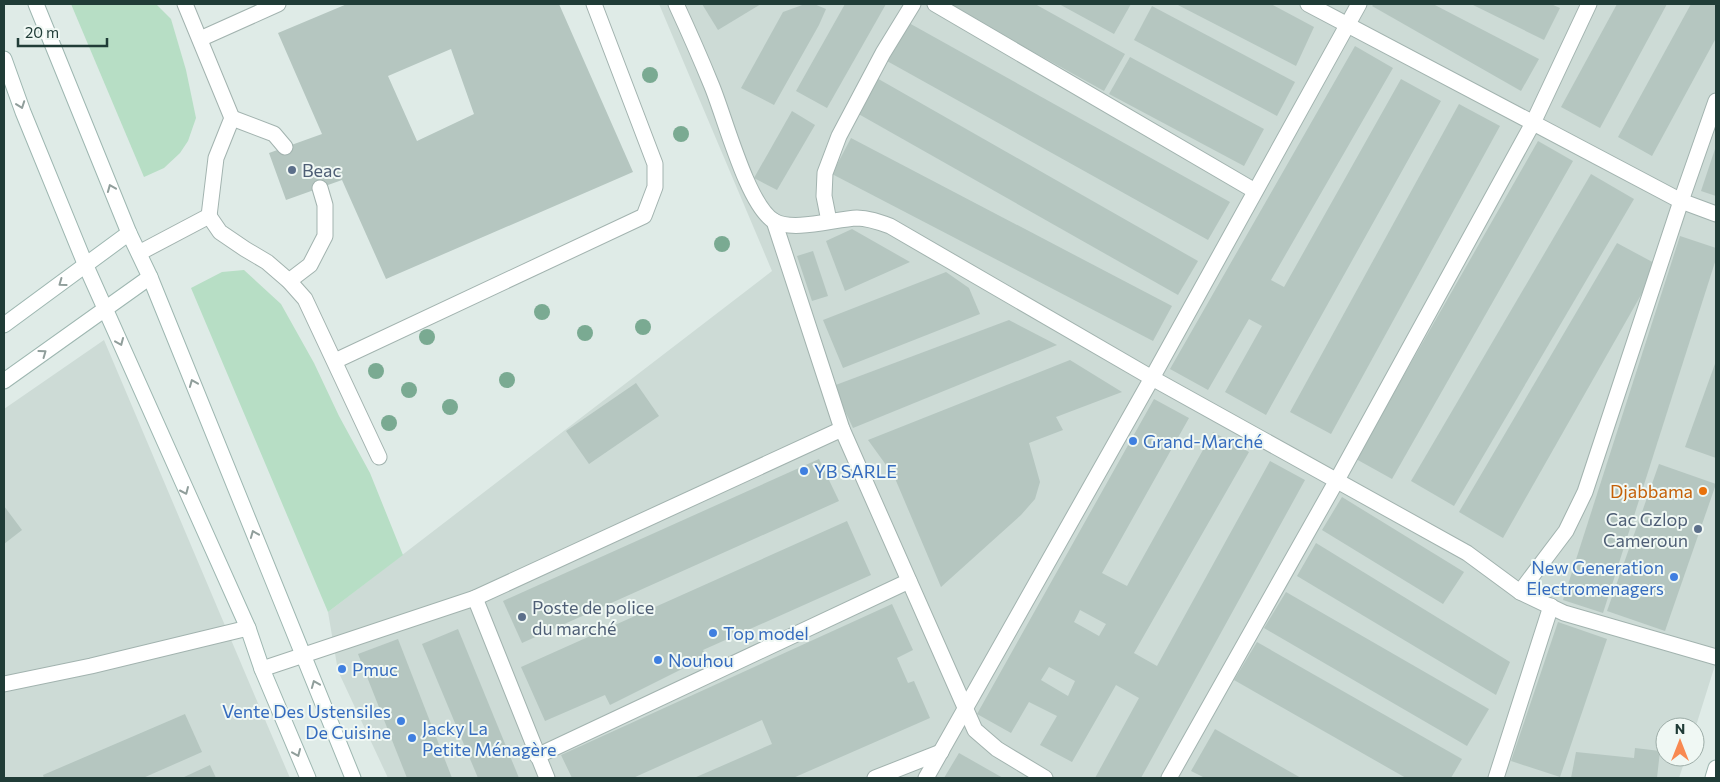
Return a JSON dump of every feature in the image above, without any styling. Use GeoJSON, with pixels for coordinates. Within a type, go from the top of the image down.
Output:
{"type":"FeatureCollection","features":[{"type":"Feature","properties":{"kind":"street"},"geometry":{"type":"LineString","coordinates":[[36,4],[129,233],[150,277],[353,778]]}},
{"type":"Feature","properties":{"kind":"street"},"geometry":{"type":"LineString","coordinates":[[185,4],[232,118],[216,158],[210,216],[220,232],[268,262],[306,299],[380,457]]}},
{"type":"Feature","properties":{"kind":"street"},"geometry":{"type":"LineString","coordinates":[[200,39],[278,4]]}},
{"type":"Feature","properties":{"kind":"street"},"geometry":{"type":"LineString","coordinates":[[335,361],[644,216],[655,187],[655,164],[594,4]]}},
{"type":"Feature","properties":{"kind":"street"},"geometry":{"type":"LineString","coordinates":[[676,4],[712,86],[741,168],[761,208],[774,221],[842,429],[975,730],[997,750],[1045,778]]}},
{"type":"Feature","properties":{"kind":"street"},"geometry":{"type":"LineString","coordinates":[[829,221],[824,196],[825,173],[835,146],[883,53],[912,4]]}},
{"type":"Feature","properties":{"kind":"street"},"geometry":{"type":"LineString","coordinates":[[934,4],[1255,191]]}},
{"type":"Feature","properties":{"kind":"street"},"geometry":{"type":"LineString","coordinates":[[1308,4],[1681,201],[1716,214]]}},
{"type":"Feature","properties":{"kind":"street"},"geometry":{"type":"LineString","coordinates":[[926,778],[1152,378],[1359,4]]}},
{"type":"Feature","properties":{"kind":"street"},"geometry":{"type":"LineString","coordinates":[[1169,778],[1337,480],[1533,123],[1589,4]]}},
{"type":"Feature","properties":{"kind":"street"},"geometry":{"type":"LineString","coordinates":[[4,59],[23,112],[86,266],[248,628],[262,668],[308,778]]}},
{"type":"Feature","properties":{"kind":"street"},"geometry":{"type":"LineString","coordinates":[[1520,592],[1566,531],[1585,492],[1716,101]]}},
{"type":"Feature","properties":{"kind":"street"},"geometry":{"type":"LineString","coordinates":[[232,118],[274,134],[285,147]]}},
{"type":"Feature","properties":{"kind":"street"},"geometry":{"type":"LineString","coordinates":[[289,281],[310,265],[325,236],[325,205],[320,188]]}},
{"type":"Feature","properties":{"kind":"street"},"geometry":{"type":"LineString","coordinates":[[139,253],[210,216]]}},
{"type":"Feature","properties":{"kind":"street"},"geometry":{"type":"LineString","coordinates":[[774,221],[790,225],[857,218],[872,220],[890,226],[1152,378],[1467,553],[1520,592],[1564,613],[1716,657]]}},
{"type":"Feature","properties":{"kind":"street"},"geometry":{"type":"LineString","coordinates":[[4,325],[129,233]]}},
{"type":"Feature","properties":{"kind":"street"},"geometry":{"type":"LineString","coordinates":[[4,381],[150,277]]}},
{"type":"Feature","properties":{"kind":"street"},"geometry":{"type":"LineString","coordinates":[[262,668],[476,598],[842,429]]}},
{"type":"Feature","properties":{"kind":"street"},"geometry":{"type":"LineString","coordinates":[[537,756],[909,581]]}},
{"type":"Feature","properties":{"kind":"street"},"geometry":{"type":"LineString","coordinates":[[476,598],[546,778]]}},
{"type":"Feature","properties":{"kind":"street"},"geometry":{"type":"LineString","coordinates":[[1496,778],[1550,606]]}},
{"type":"Feature","properties":{"kind":"street"},"geometry":{"type":"LineString","coordinates":[[4,684],[91,666],[248,628]]}},
{"type":"Feature","properties":{"kind":"street"},"geometry":{"type":"LineString","coordinates":[[875,778],[941,752]]}},
{"type":"Feature","properties":{"kind":"street"},"geometry":{"type":"LineString","coordinates":[[1713,778],[1716,768]]}},
{"type":"Feature","properties":{"kind":"shaded area","name":"Grand-Marché"},"geometry":{"type":"Polygon","coordinates":[[[659,4],[1716,4],[1716,662],[1699,717],[1655,717],[1655,767],[1683,767],[1679,778],[388,778],[338,671],[328,612],[772,271],[659,4]]]}},
{"type":"Feature","properties":{"kind":"shaded area"},"geometry":{"type":"Polygon","coordinates":[[[104,340],[290,778],[4,778],[4,409],[104,340]]]}},
{"type":"Feature","properties":{"kind":"green space"},"geometry":{"type":"Polygon","coordinates":[[[71,4],[156,4],[171,19],[186,70],[196,118],[188,141],[180,153],[164,168],[144,177],[71,4]]]}},
{"type":"Feature","properties":{"kind":"green space"},"geometry":{"type":"Polygon","coordinates":[[[244,270],[281,304],[314,363],[339,416],[370,473],[403,555],[328,612],[191,288],[222,272],[244,270]]]}},
{"type":"Feature","properties":{"kind":"building"},"geometry":{"type":"Polygon","coordinates":[[[347,4],[559,4],[633,172],[386,279],[342,180],[286,200],[269,153],[322,134],[278,33],[347,4]],[[451,49],[388,76],[417,141],[474,114],[451,49]]]}},
{"type":"Feature","properties":{"kind":"building"},"geometry":{"type":"Polygon","coordinates":[[[702,4],[761,4],[718,30],[702,4]]]}},
{"type":"Feature","properties":{"kind":"building"},"geometry":{"type":"Polygon","coordinates":[[[805,4],[814,4],[826,9],[774,105],[741,88],[783,12],[805,4]]]}},
{"type":"Feature","properties":{"kind":"building"},"geometry":{"type":"Polygon","coordinates":[[[845,4],[886,4],[827,108],[796,91],[845,4]]]}},
{"type":"Feature","properties":{"kind":"building"},"geometry":{"type":"Polygon","coordinates":[[[947,4],[1035,4],[1125,54],[1104,91],[947,4]]]}},
{"type":"Feature","properties":{"kind":"building"},"geometry":{"type":"Polygon","coordinates":[[[1059,4],[1131,4],[1114,34],[1059,4]]]}},
{"type":"Feature","properties":{"kind":"building"},"geometry":{"type":"Polygon","coordinates":[[[1176,4],[1271,4],[1314,27],[1296,66],[1176,4]]]}},
{"type":"Feature","properties":{"kind":"building"},"geometry":{"type":"Polygon","coordinates":[[[1374,4],[1433,4],[1539,59],[1521,91],[1372,6],[1374,4]]]}},
{"type":"Feature","properties":{"kind":"building"},"geometry":{"type":"Polygon","coordinates":[[[1471,4],[1551,4],[1560,8],[1544,40],[1471,4]]]}},
{"type":"Feature","properties":{"kind":"building"},"geometry":{"type":"Polygon","coordinates":[[[1617,4],[1667,4],[1600,128],[1561,107],[1617,4]]]}},
{"type":"Feature","properties":{"kind":"building"},"geometry":{"type":"Polygon","coordinates":[[[1691,4],[1716,4],[1716,38],[1652,156],[1618,137],[1691,4]]]}},
{"type":"Feature","properties":{"kind":"building"},"geometry":{"type":"Polygon","coordinates":[[[1152,6],[1295,82],[1277,116],[1134,40],[1152,6]]]}},
{"type":"Feature","properties":{"kind":"building"},"geometry":{"type":"Polygon","coordinates":[[[909,23],[1230,202],[1208,240],[887,61],[909,23]]]}},
{"type":"Feature","properties":{"kind":"building"},"geometry":{"type":"Polygon","coordinates":[[[1355,46],[1393,68],[1271,280],[1284,287],[1401,79],[1441,101],[1266,415],[1225,392],[1262,326],[1249,319],[1208,390],[1170,369],[1355,46]]]}},
{"type":"Feature","properties":{"kind":"building"},"geometry":{"type":"Polygon","coordinates":[[[1130,57],[1264,129],[1244,166],[1109,94],[1130,57]]]}},
{"type":"Feature","properties":{"kind":"building"},"geometry":{"type":"Polygon","coordinates":[[[875,77],[1198,261],[1178,295],[855,112],[875,77]]]}},
{"type":"Feature","properties":{"kind":"building"},"geometry":{"type":"Polygon","coordinates":[[[1459,104],[1500,126],[1331,434],[1290,412],[1459,104]]]}},
{"type":"Feature","properties":{"kind":"building"},"geometry":{"type":"Polygon","coordinates":[[[792,111],[815,125],[777,190],[754,178],[792,111]]]}},
{"type":"Feature","properties":{"kind":"building"},"geometry":{"type":"Polygon","coordinates":[[[851,138],[1172,306],[1153,341],[832,174],[851,138]]]}},
{"type":"Feature","properties":{"kind":"building"},"geometry":{"type":"Polygon","coordinates":[[[1538,141],[1573,161],[1392,479],[1356,459],[1538,141]]]}},
{"type":"Feature","properties":{"kind":"building"},"geometry":{"type":"Polygon","coordinates":[[[1716,146],[1716,196],[1701,191],[1716,146]]]}},
{"type":"Feature","properties":{"kind":"building"},"geometry":{"type":"Polygon","coordinates":[[[1591,174],[1634,199],[1454,506],[1411,481],[1591,174]]]}},
{"type":"Feature","properties":{"kind":"building"},"geometry":{"type":"Polygon","coordinates":[[[852,229],[910,262],[845,291],[826,241],[852,229]]]}},
{"type":"Feature","properties":{"kind":"building"},"geometry":{"type":"Polygon","coordinates":[[[1680,236],[1716,248],[1716,259],[1603,613],[1563,600],[1680,236]]]}},
{"type":"Feature","properties":{"kind":"building"},"geometry":{"type":"Polygon","coordinates":[[[1617,243],[1658,265],[1503,538],[1459,512],[1617,243]]]}},
{"type":"Feature","properties":{"kind":"building"},"geometry":{"type":"Polygon","coordinates":[[[813,251],[828,296],[812,301],[797,256],[813,251]]]}},
{"type":"Feature","properties":{"kind":"building"},"geometry":{"type":"Polygon","coordinates":[[[946,272],[969,288],[980,314],[843,368],[823,320],[946,272]]]}},
{"type":"Feature","properties":{"kind":"building"},"geometry":{"type":"Polygon","coordinates":[[[1009,320],[1057,345],[853,428],[833,386],[1009,320]]]}},
{"type":"Feature","properties":{"kind":"building"},"geometry":{"type":"Polygon","coordinates":[[[1070,360],[1122,392],[1056,417],[1063,430],[1029,443],[1040,482],[1035,499],[1021,515],[941,587],[894,476],[868,440],[1070,360]]]}},
{"type":"Feature","properties":{"kind":"building"},"geometry":{"type":"Polygon","coordinates":[[[1716,361],[1716,458],[1685,447],[1716,361]]]}},
{"type":"Feature","properties":{"kind":"building"},"geometry":{"type":"Polygon","coordinates":[[[636,383],[659,416],[589,464],[566,431],[636,383]]]}},
{"type":"Feature","properties":{"kind":"building"},"geometry":{"type":"Polygon","coordinates":[[[1154,399],[1189,418],[1102,573],[1127,586],[1213,432],[1249,452],[1134,653],[1157,666],[1270,461],[1305,480],[1141,778],[1095,778],[1139,698],[1116,685],[1072,762],[1040,745],[1057,716],[1029,702],[1011,733],[977,714],[1154,399]],[[1080,610],[1074,622],[1099,636],[1106,624],[1080,610]],[[1049,667],[1041,680],[1068,696],[1075,681],[1049,667]]]}},
{"type":"Feature","properties":{"kind":"building"},"geometry":{"type":"Polygon","coordinates":[[[819,459],[839,501],[522,643],[503,601],[819,459]]]}},
{"type":"Feature","properties":{"kind":"building"},"geometry":{"type":"Polygon","coordinates":[[[1659,464],[1716,484],[1665,631],[1607,611],[1659,464]]]}},
{"type":"Feature","properties":{"kind":"building"},"geometry":{"type":"Polygon","coordinates":[[[1342,497],[1464,572],[1443,604],[1322,530],[1342,497]]]}},
{"type":"Feature","properties":{"kind":"building"},"geometry":{"type":"Polygon","coordinates":[[[4,506],[22,530],[4,544],[4,506]]]}},
{"type":"Feature","properties":{"kind":"building"},"geometry":{"type":"Polygon","coordinates":[[[847,521],[871,575],[703,650],[706,657],[610,705],[605,695],[545,721],[521,667],[847,521]]]}},
{"type":"Feature","properties":{"kind":"building"},"geometry":{"type":"Polygon","coordinates":[[[1316,543],[1510,662],[1496,695],[1297,576],[1316,543]]]}},
{"type":"Feature","properties":{"kind":"building"},"geometry":{"type":"Polygon","coordinates":[[[1286,592],[1489,709],[1467,746],[1264,628],[1286,592]]]}},
{"type":"Feature","properties":{"kind":"building"},"geometry":{"type":"Polygon","coordinates":[[[892,604],[913,650],[897,658],[908,683],[914,681],[930,718],[793,778],[694,778],[772,744],[762,720],[633,778],[572,778],[561,755],[892,604]]]}},
{"type":"Feature","properties":{"kind":"building"},"geometry":{"type":"Polygon","coordinates":[[[1558,622],[1607,639],[1560,777],[1511,761],[1558,622]]]}},
{"type":"Feature","properties":{"kind":"building"},"geometry":{"type":"Polygon","coordinates":[[[458,629],[519,778],[478,778],[422,644],[458,629]]]}},
{"type":"Feature","properties":{"kind":"building"},"geometry":{"type":"Polygon","coordinates":[[[398,639],[452,778],[407,778],[358,654],[398,639]]]}},
{"type":"Feature","properties":{"kind":"building"},"geometry":{"type":"Polygon","coordinates":[[[1257,642],[1462,759],[1451,778],[1406,778],[1234,680],[1257,642]]]}},
{"type":"Feature","properties":{"kind":"building"},"geometry":{"type":"Polygon","coordinates":[[[185,714],[202,752],[143,778],[44,778],[43,775],[185,714]]]}},
{"type":"Feature","properties":{"kind":"building"},"geometry":{"type":"Polygon","coordinates":[[[1215,729],[1301,778],[1205,778],[1191,771],[1215,729]]]}},
{"type":"Feature","properties":{"kind":"building"},"geometry":{"type":"Polygon","coordinates":[[[1635,748],[1655,750],[1655,767],[1658,767],[1657,778],[1571,778],[1576,752],[1634,758],[1635,748]]]}},
{"type":"Feature","properties":{"kind":"building"},"geometry":{"type":"Polygon","coordinates":[[[959,753],[1003,778],[944,778],[959,753]]]}},
{"type":"Feature","properties":{"kind":"building"},"geometry":{"type":"Polygon","coordinates":[[[210,765],[216,778],[182,778],[210,765]]]}},
{"type":"Feature","properties":{"kind":"place","name":"Beac"},"geometry":{"type":"Point","coordinates":[292,170]}},
{"type":"Feature","properties":{"kind":"place","name":"Grand-Marché"},"geometry":{"type":"Point","coordinates":[1133,441]}},
{"type":"Feature","properties":{"kind":"place","name":"YB SARLE"},"geometry":{"type":"Point","coordinates":[804,471]}},
{"type":"Feature","properties":{"kind":"place","name":"Djabbama"},"geometry":{"type":"Point","coordinates":[1703,491]}},
{"type":"Feature","properties":{"kind":"place","name":"Cac Gzlop Cameroun"},"geometry":{"type":"Point","coordinates":[1698,529]}},
{"type":"Feature","properties":{"kind":"place","name":"New Generation Electromenagers"},"geometry":{"type":"Point","coordinates":[1674,577]}},
{"type":"Feature","properties":{"kind":"place","name":"Poste de police du marché"},"geometry":{"type":"Point","coordinates":[522,617]}},
{"type":"Feature","properties":{"kind":"place","name":"Top model"},"geometry":{"type":"Point","coordinates":[713,633]}},
{"type":"Feature","properties":{"kind":"place","name":"Nouhou"},"geometry":{"type":"Point","coordinates":[658,660]}},
{"type":"Feature","properties":{"kind":"place","name":"Pmuc"},"geometry":{"type":"Point","coordinates":[342,669]}},
{"type":"Feature","properties":{"kind":"place","name":"Vente Des Ustensiles De Cuisine"},"geometry":{"type":"Point","coordinates":[401,721]}},
{"type":"Feature","properties":{"kind":"place","name":"Jacky La Petite Ménagère"},"geometry":{"type":"Point","coordinates":[412,738]}}]}
